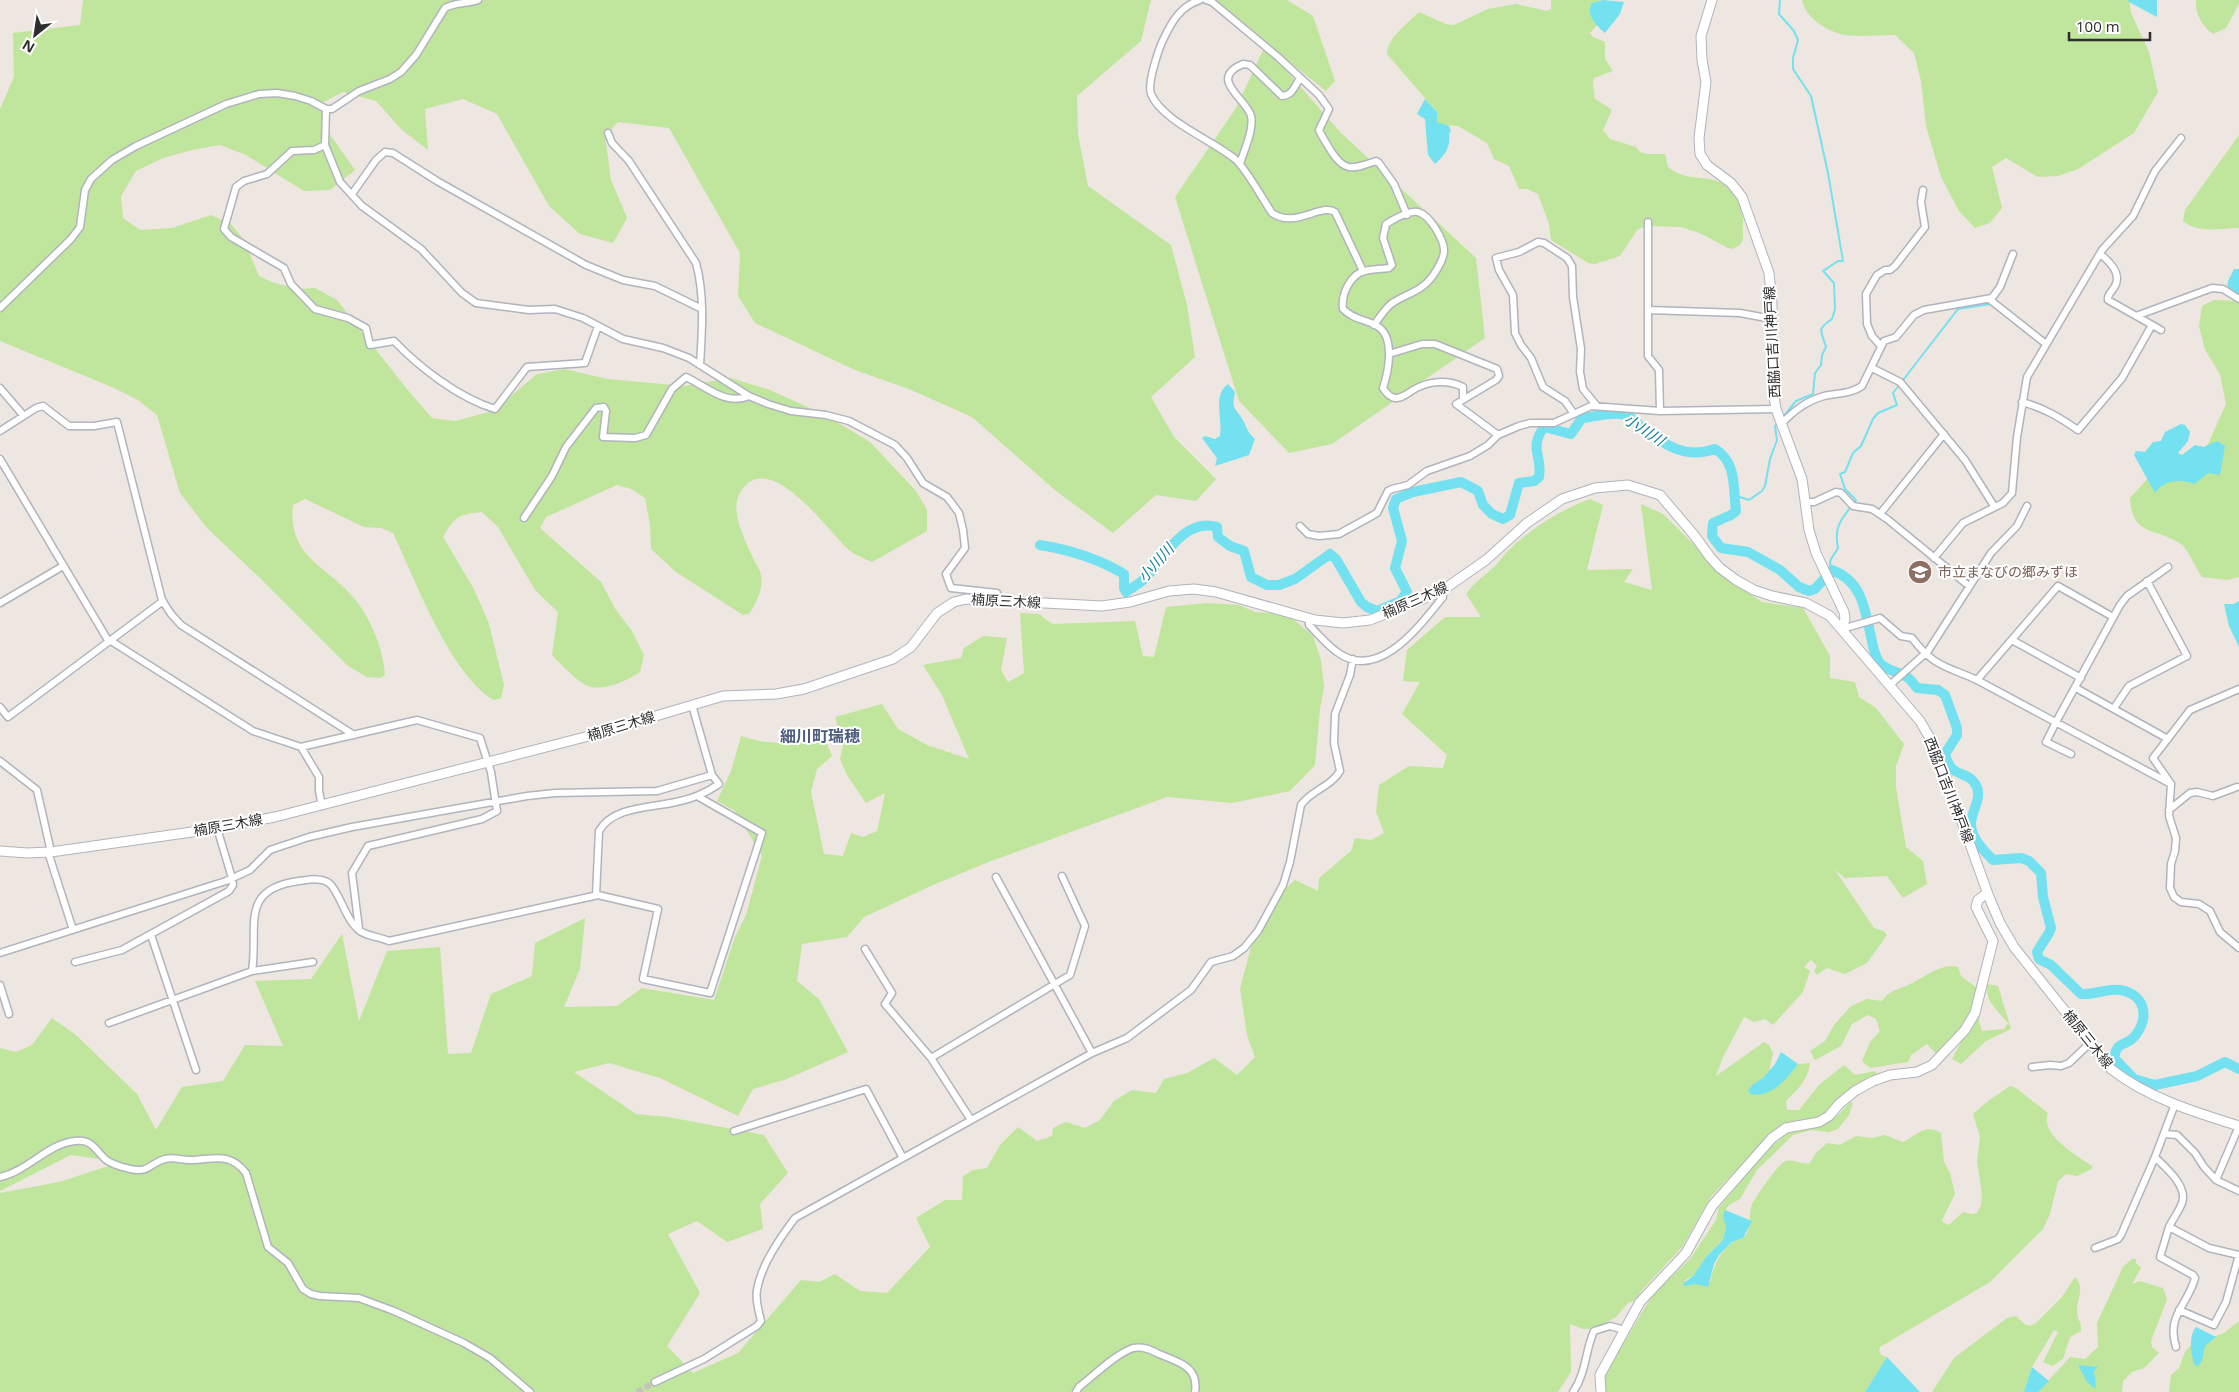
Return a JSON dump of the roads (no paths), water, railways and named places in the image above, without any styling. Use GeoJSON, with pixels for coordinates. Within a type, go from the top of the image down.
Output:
{"type":"FeatureCollection","features":[{"type":"Feature","properties":{"kind":"main road","name":"西脇口吉川神戸線"},"geometry":{"type":"LineString","coordinates":[[1712,0],[1701,36],[1702,60],[1706,82],[1698,138],[1700,154],[1707,165],[1731,183],[1742,197],[1769,273],[1773,391],[1779,416],[1802,479],[1809,530],[1824,571],[1844,612],[1845,619],[1842,629],[1893,682],[1920,721],[1935,747],[1987,893]]}},
{"type":"Feature","properties":{"kind":"main road","name":"楠原三木線"},"geometry":{"type":"LineString","coordinates":[[0,851],[49,852],[217,828],[322,806],[488,763],[593,735],[723,696],[790,692],[893,659],[911,647],[937,613],[945,607],[966,599],[1102,606],[1130,602],[1169,591],[1194,589],[1216,592],[1309,618],[1343,623],[1370,620],[1440,592],[1486,560],[1527,523],[1562,499],[1595,488],[1628,485],[1660,495],[1715,562],[1736,580],[1754,590],[1772,596],[1806,603],[1830,616],[1842,629]]}},
{"type":"Feature","properties":{"kind":"main road","name":"楠原三木線"},"geometry":{"type":"LineString","coordinates":[[1987,893],[2000,923],[2014,947],[2111,1069],[2140,1090],[2239,1126]]}},
{"type":"Feature","properties":{"kind":"main road"},"geometry":{"type":"LineString","coordinates":[[1601,1392],[1600,1375],[1640,1302],[1686,1253],[1712,1206],[1772,1138],[1786,1128],[1819,1122],[1829,1116],[1839,1104],[1855,1091],[1873,1081],[1890,1075],[1916,1072],[1932,1064],[1954,1042],[1975,1013],[1993,941],[1976,906],[1978,900],[1987,893]]}},
{"type":"Feature","properties":{"kind":"street"},"geometry":{"type":"LineString","coordinates":[[0,308],[71,239],[80,226],[85,190],[90,179],[112,160],[136,146],[226,104],[259,94],[277,93],[295,96],[311,101],[326,109],[332,109],[359,91],[390,80],[401,72],[416,55],[445,8],[452,4],[478,0]]}},
{"type":"Feature","properties":{"kind":"street"},"geometry":{"type":"LineString","coordinates":[[1200,0],[1190,3],[1183,9],[1163,40],[1152,78],[1152,94],[1163,109],[1177,121],[1237,160],[1272,214],[1279,218],[1303,217],[1328,210],[1336,212],[1363,271]]}},
{"type":"Feature","properties":{"kind":"street"},"geometry":{"type":"LineString","coordinates":[[1206,0],[1212,2],[1319,94],[1329,109],[1319,130],[1336,159],[1342,166],[1350,168],[1376,161],[1379,163],[1394,184],[1407,214]]}},
{"type":"Feature","properties":{"kind":"street"},"geometry":{"type":"LineString","coordinates":[[1240,164],[1252,119],[1250,113],[1230,87],[1232,69],[1243,64],[1250,65],[1282,96],[1288,96],[1300,78]]}},
{"type":"Feature","properties":{"kind":"street"},"geometry":{"type":"LineString","coordinates":[[326,109],[325,145],[340,182],[378,220],[421,249],[462,293],[476,303],[529,310],[555,309],[598,326],[623,339],[662,348],[700,365],[749,396],[791,411],[826,415],[849,421],[895,445],[907,458],[922,483],[947,497],[959,513],[964,530],[964,548],[946,574],[950,588],[997,592],[998,600]]}},
{"type":"Feature","properties":{"kind":"street"},"geometry":{"type":"LineString","coordinates":[[608,132],[612,143],[629,161],[696,263],[701,280],[700,365]]}},
{"type":"Feature","properties":{"kind":"street"},"geometry":{"type":"LineString","coordinates":[[1934,558],[1963,523],[2003,503],[2012,493],[2022,402],[2027,377],[2100,254],[2133,216],[2155,171],[2181,138]]}},
{"type":"Feature","properties":{"kind":"street"},"geometry":{"type":"LineString","coordinates":[[325,145],[314,150],[292,151],[267,174],[244,181],[236,187],[224,229],[230,237],[284,268],[291,284],[315,309],[348,318],[366,328],[370,345],[394,341],[430,374],[484,405],[495,408],[527,368],[584,363],[598,326]]}},
{"type":"Feature","properties":{"kind":"street"},"geometry":{"type":"LineString","coordinates":[[352,194],[376,160],[385,152],[393,153],[438,181],[594,269],[623,280],[655,286],[702,309]]}},
{"type":"Feature","properties":{"kind":"street"},"geometry":{"type":"LineString","coordinates":[[1881,346],[1872,336],[1867,324],[1866,294],[1877,275],[1895,266],[1925,227],[1921,202],[1923,190]]}},
{"type":"Feature","properties":{"kind":"street"},"geometry":{"type":"LineString","coordinates":[[1374,325],[1391,304],[1418,291],[1427,283],[1442,259],[1444,251],[1443,242],[1426,217],[1419,212],[1407,214],[1391,221],[1384,228],[1383,238],[1392,265],[1389,268],[1363,271],[1352,280],[1344,293],[1343,309],[1362,321],[1374,325],[1381,330],[1385,337],[1389,354],[1388,371],[1383,388],[1386,394],[1394,398],[1400,397],[1430,383],[1444,382],[1463,386],[1463,399]]}},
{"type":"Feature","properties":{"kind":"street"},"geometry":{"type":"LineString","coordinates":[[1648,222],[1648,356],[1659,370],[1660,411]]}},
{"type":"Feature","properties":{"kind":"street"},"geometry":{"type":"LineString","coordinates":[[1574,414],[1565,401],[1543,387],[1531,358],[1515,333],[1513,295],[1499,270],[1496,258],[1519,252],[1538,242],[1544,243],[1567,258],[1572,266],[1583,389],[1596,405]]}},
{"type":"Feature","properties":{"kind":"street"},"geometry":{"type":"LineString","coordinates":[[1300,526],[1308,534],[1319,536],[1339,534],[1377,513],[1388,491],[1408,485],[1427,471],[1470,456],[1488,445],[1498,435],[1530,423],[1554,423],[1596,405],[1634,410],[1779,416],[1824,396],[1856,390],[1866,381],[1884,341],[1896,337],[1914,315],[1924,310],[1989,299],[1995,296],[2013,254]]}},
{"type":"Feature","properties":{"kind":"street"},"geometry":{"type":"LineString","coordinates":[[2100,254],[2111,262],[2116,278],[2116,285],[2108,295],[2108,300],[2161,330]]}},
{"type":"Feature","properties":{"kind":"street"},"geometry":{"type":"LineString","coordinates":[[2136,316],[2212,288],[2223,289],[2239,299]]}},
{"type":"Feature","properties":{"kind":"street"},"geometry":{"type":"LineString","coordinates":[[1989,299],[2046,344]]}},
{"type":"Feature","properties":{"kind":"street"},"geometry":{"type":"LineString","coordinates":[[1648,310],[1740,313],[1772,319]]}},
{"type":"Feature","properties":{"kind":"street"},"geometry":{"type":"LineString","coordinates":[[2022,402],[2047,410],[2078,430],[2122,378],[2152,325]]}},
{"type":"Feature","properties":{"kind":"street"},"geometry":{"type":"LineString","coordinates":[[1389,354],[1422,344],[1435,344],[1497,369],[1500,372],[1496,380],[1456,404],[1498,435]]}},
{"type":"Feature","properties":{"kind":"street"},"geometry":{"type":"LineString","coordinates":[[1872,368],[1900,382],[1965,460],[1994,506]]}},
{"type":"Feature","properties":{"kind":"street"},"geometry":{"type":"LineString","coordinates":[[524,518],[552,476],[566,448],[596,408],[604,407],[606,411],[603,436],[635,438],[646,435],[672,389],[686,377],[723,397],[739,400],[749,396]]}},
{"type":"Feature","properties":{"kind":"street"},"geometry":{"type":"LineString","coordinates":[[0,388],[24,416]]}},
{"type":"Feature","properties":{"kind":"street"},"geometry":{"type":"LineString","coordinates":[[0,431],[43,406],[70,426],[94,426],[117,422],[163,600],[171,614],[181,625],[354,735]]}},
{"type":"Feature","properties":{"kind":"street"},"geometry":{"type":"LineString","coordinates":[[1880,514],[1944,434]]}},
{"type":"Feature","properties":{"kind":"street"},"geometry":{"type":"LineString","coordinates":[[0,459],[110,642],[253,731],[302,747],[417,720],[480,738],[488,763],[497,811],[482,819],[368,846],[352,872],[359,930]]}},
{"type":"Feature","properties":{"kind":"street"},"geometry":{"type":"LineString","coordinates":[[1805,502],[1814,502],[1836,492],[1841,493],[1853,506],[1865,507],[1880,514],[1969,586]]}},
{"type":"Feature","properties":{"kind":"street"},"geometry":{"type":"LineString","coordinates":[[1893,682],[1925,655],[1969,586],[1991,554],[2016,526],[2027,506]]}},
{"type":"Feature","properties":{"kind":"street"},"geometry":{"type":"LineString","coordinates":[[0,603],[63,566]]}},
{"type":"Feature","properties":{"kind":"street"},"geometry":{"type":"LineString","coordinates":[[2071,754],[2046,742],[2056,722],[2127,596],[2168,567]]}},
{"type":"Feature","properties":{"kind":"street"},"geometry":{"type":"LineString","coordinates":[[2114,708],[2129,686],[2187,656],[2147,581]]}},
{"type":"Feature","properties":{"kind":"street"},"geometry":{"type":"LineString","coordinates":[[1977,680],[2058,586],[2114,617]]}},
{"type":"Feature","properties":{"kind":"street"},"geometry":{"type":"LineString","coordinates":[[1309,618],[1309,625],[1337,652],[1352,659],[1372,659],[1396,648],[1408,638],[1443,597],[1440,592]]}},
{"type":"Feature","properties":{"kind":"street"},"geometry":{"type":"LineString","coordinates":[[0,707],[8,718],[163,600]]}},
{"type":"Feature","properties":{"kind":"street"},"geometry":{"type":"LineString","coordinates":[[1842,629],[1880,618],[1901,636],[1912,638],[1925,655],[1949,670],[1977,680],[2171,784]]}},
{"type":"Feature","properties":{"kind":"street"},"geometry":{"type":"LineString","coordinates":[[2012,640],[2081,678]]}},
{"type":"Feature","properties":{"kind":"street"},"geometry":{"type":"LineString","coordinates":[[655,1382],[704,1359],[757,1326],[761,1321],[757,1291],[764,1268],[795,1218],[1092,1053],[1127,1038],[1191,990],[1211,962],[1233,956],[1244,948],[1258,931],[1282,885],[1290,862],[1301,805],[1306,798],[1336,778],[1340,771],[1334,744],[1335,714],[1337,704],[1350,675],[1352,659]]}},
{"type":"Feature","properties":{"kind":"street"},"geometry":{"type":"LineString","coordinates":[[2076,688],[2168,738]]}},
{"type":"Feature","properties":{"kind":"street"},"geometry":{"type":"LineString","coordinates":[[2239,689],[2190,710],[2153,758],[2171,784],[2169,816],[2176,838],[2171,864],[2170,888],[2174,897],[2181,902],[2199,904],[2210,911],[2220,932],[2239,948]]}},
{"type":"Feature","properties":{"kind":"street"},"geometry":{"type":"LineString","coordinates":[[596,895],[599,831],[604,822],[612,816],[629,811],[677,802],[697,796],[720,784],[712,776],[692,705]]}},
{"type":"Feature","properties":{"kind":"street"},"geometry":{"type":"LineString","coordinates":[[302,747],[319,777],[318,786],[322,806]]}},
{"type":"Feature","properties":{"kind":"street"},"geometry":{"type":"LineString","coordinates":[[0,761],[37,790],[49,852],[73,930]]}},
{"type":"Feature","properties":{"kind":"street"},"geometry":{"type":"LineString","coordinates":[[0,953],[232,878],[250,870],[270,850],[309,837],[527,796],[556,793],[657,791],[712,776]]}},
{"type":"Feature","properties":{"kind":"street"},"geometry":{"type":"LineString","coordinates":[[2169,810],[2190,793],[2197,792],[2213,796],[2237,788]]}},
{"type":"Feature","properties":{"kind":"street"},"geometry":{"type":"LineString","coordinates":[[252,971],[255,952],[255,908],[261,895],[274,887],[295,882],[324,880],[330,884],[348,916],[359,930],[389,941],[596,895],[658,910],[643,979],[710,994],[762,833],[697,796]]}},
{"type":"Feature","properties":{"kind":"street"},"geometry":{"type":"LineString","coordinates":[[75,962],[122,950],[229,891],[233,885],[232,878],[217,828]]}},
{"type":"Feature","properties":{"kind":"street"},"geometry":{"type":"LineString","coordinates":[[932,1058],[1070,975],[1085,926],[1062,876]]}},
{"type":"Feature","properties":{"kind":"street"},"geometry":{"type":"LineString","coordinates":[[996,877],[1092,1053]]}},
{"type":"Feature","properties":{"kind":"street"},"geometry":{"type":"LineString","coordinates":[[151,935],[196,1070]]}},
{"type":"Feature","properties":{"kind":"street"},"geometry":{"type":"LineString","coordinates":[[865,948],[892,993],[885,1004],[932,1058],[970,1120]]}},
{"type":"Feature","properties":{"kind":"street"},"geometry":{"type":"LineString","coordinates":[[109,1023],[252,971],[313,962]]}},
{"type":"Feature","properties":{"kind":"street"},"geometry":{"type":"LineString","coordinates":[[0,985],[9,1014]]}},
{"type":"Feature","properties":{"kind":"street"},"geometry":{"type":"LineString","coordinates":[[2032,1067],[2061,1066],[2069,1063],[2090,1043]]}},
{"type":"Feature","properties":{"kind":"street"},"geometry":{"type":"LineString","coordinates":[[734,1131],[866,1089],[903,1158]]}},
{"type":"Feature","properties":{"kind":"street"},"geometry":{"type":"LineString","coordinates":[[2095,1248],[2118,1239],[2121,1235],[2165,1134],[2175,1104]]}},
{"type":"Feature","properties":{"kind":"street"},"geometry":{"type":"LineString","coordinates":[[2216,1180],[2239,1126]]}},
{"type":"Feature","properties":{"kind":"street"},"geometry":{"type":"LineString","coordinates":[[2165,1134],[2177,1135],[2195,1153],[2216,1180],[2239,1191]]}},
{"type":"Feature","properties":{"kind":"street"},"geometry":{"type":"LineString","coordinates":[[0,1177],[17,1171],[60,1145],[74,1141],[84,1141],[96,1146],[104,1159],[112,1164],[139,1170],[150,1169],[160,1160],[168,1158],[191,1160],[229,1159],[239,1164],[246,1173],[268,1248],[288,1264],[303,1289],[311,1294],[359,1298],[394,1311],[464,1343],[490,1358],[530,1392]]}},
{"type":"Feature","properties":{"kind":"street"},"geometry":{"type":"LineString","coordinates":[[2155,1157],[2174,1176],[2183,1194],[2183,1201],[2169,1227],[2160,1257],[2193,1275],[2195,1278],[2179,1310],[2173,1330],[2176,1347]]}},
{"type":"Feature","properties":{"kind":"street"},"geometry":{"type":"LineString","coordinates":[[2169,1227],[2209,1248],[2239,1256],[2226,1302],[2214,1326],[2179,1310]]}},
{"type":"Feature","properties":{"kind":"street"},"geometry":{"type":"LineString","coordinates":[[1573,1392],[1581,1382],[1594,1331],[1610,1326],[1624,1330]]}},
{"type":"Feature","properties":{"kind":"street"},"geometry":{"type":"LineString","coordinates":[[1076,1392],[1079,1387],[1123,1352],[1136,1348],[1152,1350],[1187,1366],[1194,1375],[1195,1392]]}},
{"type":"Feature","properties":{"kind":"water"},"geometry":{"type":"Polygon","coordinates":[[[1603,0],[1624,2],[1620,14],[1605,33],[1593,20],[1590,12],[1592,3],[1603,0]]]}},
{"type":"Feature","properties":{"kind":"water"},"geometry":{"type":"Polygon","coordinates":[[[2128,0],[2157,0],[2157,17],[2129,2],[2128,0]]]}},
{"type":"Feature","properties":{"kind":"water"},"geometry":{"type":"Polygon","coordinates":[[[1425,99],[1437,112],[1437,122],[1449,126],[1451,132],[1449,133],[1449,142],[1446,150],[1435,164],[1428,155],[1425,119],[1417,114],[1425,99]]]}},
{"type":"Feature","properties":{"kind":"water"},"geometry":{"type":"Polygon","coordinates":[[[2234,269],[2239,269],[2239,296],[2227,289],[2228,281],[2234,269]]]}},
{"type":"Feature","properties":{"kind":"water"},"geometry":{"type":"Polygon","coordinates":[[[1228,384],[1235,392],[1235,409],[1255,439],[1249,455],[1215,466],[1217,458],[1202,438],[1205,436],[1215,439],[1220,436],[1220,394],[1228,384]]]}},
{"type":"Feature","properties":{"kind":"water"},"geometry":{"type":"Polygon","coordinates":[[[2181,424],[2185,425],[2190,432],[2188,441],[2178,453],[2182,455],[2195,445],[2204,447],[2217,441],[2225,446],[2220,475],[2208,473],[2195,484],[2173,481],[2163,485],[2155,493],[2134,455],[2136,451],[2145,452],[2153,442],[2161,441],[2165,432],[2181,424]]]}},
{"type":"Feature","properties":{"kind":"water"},"geometry":{"type":"Polygon","coordinates":[[[2239,601],[2239,647],[2229,626],[2224,604],[2234,604],[2239,601]]]}},
{"type":"Feature","properties":{"kind":"water"},"geometry":{"type":"Polygon","coordinates":[[[1781,1052],[1798,1064],[1784,1081],[1772,1090],[1765,1093],[1751,1094],[1748,1091],[1752,1085],[1763,1078],[1775,1064],[1781,1052]]]}},
{"type":"Feature","properties":{"kind":"water"},"geometry":{"type":"Polygon","coordinates":[[[1725,1210],[1752,1221],[1743,1238],[1732,1242],[1719,1255],[1714,1264],[1708,1287],[1696,1284],[1684,1286],[1683,1284],[1694,1275],[1706,1257],[1723,1240],[1726,1228],[1723,1215],[1725,1210]]]}},
{"type":"Feature","properties":{"kind":"water"},"geometry":{"type":"Polygon","coordinates":[[[2196,1327],[2216,1337],[2205,1346],[2202,1361],[2198,1366],[2195,1366],[2191,1346],[2193,1331],[2196,1327]]]}},
{"type":"Feature","properties":{"kind":"water"},"geometry":{"type":"Polygon","coordinates":[[[1887,1357],[1920,1392],[1865,1392],[1887,1357]]]}},
{"type":"Feature","properties":{"kind":"water"},"geometry":{"type":"Polygon","coordinates":[[[2078,1365],[2098,1367],[2094,1371],[2096,1387],[2094,1388],[2087,1382],[2078,1365]]]}},
{"type":"Feature","properties":{"kind":"water"},"geometry":{"type":"Polygon","coordinates":[[[2032,1367],[2049,1381],[2038,1392],[2024,1392],[2032,1367]]]}},
{"type":"Feature","properties":{"kind":"waterway"},"geometry":{"type":"LineString","coordinates":[[1780,0],[1779,14],[1794,31],[1798,40],[1793,58],[1793,69],[1811,96],[1828,173],[1843,261],[1838,261],[1823,271],[1834,283],[1835,309],[1832,319],[1821,331],[1826,347],[1822,355],[1821,365],[1815,373],[1813,394],[1796,401],[1783,417]]}},
{"type":"Feature","properties":{"kind":"waterway"},"geometry":{"type":"LineString","coordinates":[[1832,570],[1830,561],[1838,548],[1838,527],[1856,500],[1845,489],[1840,474],[1845,472],[1853,453],[1861,446],[1873,419],[1878,413],[1897,405],[1893,393],[1958,309],[1990,304]]}},
{"type":"Feature","properties":{"kind":"waterway","name":"小川川"},"geometry":{"type":"LineString","coordinates":[[1040,545],[1084,555],[1114,568],[1124,574],[1124,588],[1126,592],[1143,580],[1167,550],[1185,533],[1205,526],[1217,527],[1218,537],[1230,546],[1244,551],[1251,577],[1267,585],[1279,585],[1295,579],[1330,554],[1336,559],[1361,602],[1377,611],[1400,601],[1407,592],[1395,568],[1402,541],[1393,508],[1396,499],[1413,492],[1461,482],[1478,491],[1483,505],[1492,514],[1503,519],[1510,515],[1519,483],[1534,481],[1539,477],[1540,469],[1536,447],[1539,435],[1544,427],[1571,434],[1582,418],[1620,414],[1630,417],[1660,441],[1677,449],[1686,452],[1705,452],[1715,449],[1722,454],[1731,468],[1736,511],[1713,523],[1712,536],[1721,548],[1748,552],[1780,570],[1799,587],[1809,591],[1815,589],[1832,570],[1842,575],[1856,589],[1864,606],[1875,653],[1879,662],[1885,667],[1907,677],[1917,688],[1938,690],[1945,695],[1957,728],[1957,735],[1945,754],[1951,768],[1972,780],[1978,790],[1971,824],[1973,834],[1993,860],[2021,858],[2029,861],[2041,873],[2043,897],[2051,928],[2037,952],[2039,959],[2051,965],[2081,994],[2111,990],[2129,992],[2135,996],[2143,1008],[2142,1023],[2139,1030],[2131,1040],[2119,1046],[2114,1058],[2134,1079],[2155,1085],[2197,1076],[2225,1062],[2239,1069]]}},
{"type":"Feature","properties":{"kind":"waterway"},"geometry":{"type":"LineString","coordinates":[[1734,495],[1749,500],[1762,491],[1777,440],[1775,426],[1778,423]]}},
{"type":"Feature","properties":{"kind":"tunnel"},"geometry":{"type":"LineString","coordinates":[[637,1392],[655,1382]]}},
{"type":"Feature","properties":{"kind":"place","name":"市立まなびの郷みずほ"},"geometry":{"type":"Point","coordinates":[1920,572]}},
{"type":"Feature","properties":{"kind":"district","name":"細川町瑞穂"},"geometry":{"type":"Point","coordinates":[820,736]}}]}
